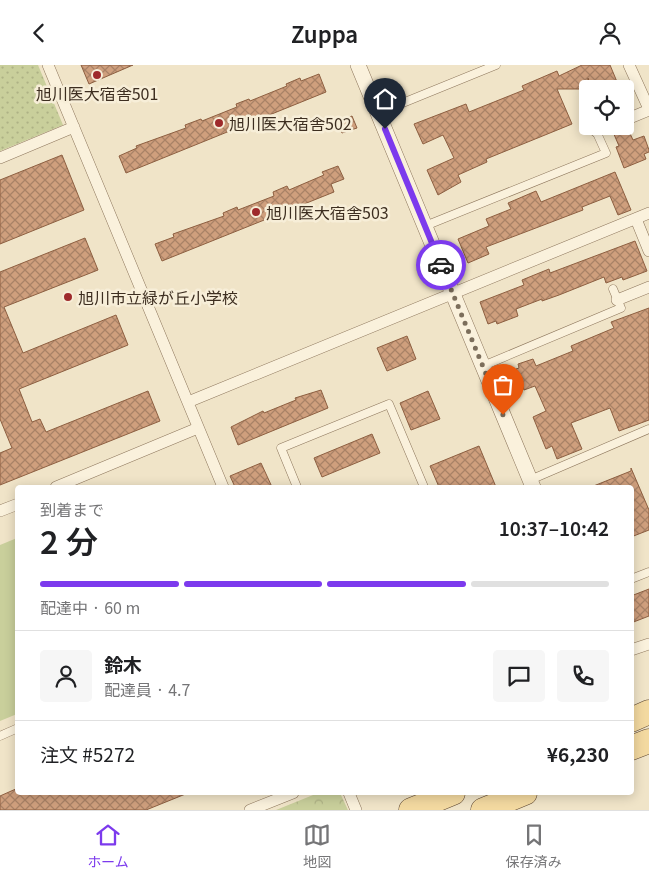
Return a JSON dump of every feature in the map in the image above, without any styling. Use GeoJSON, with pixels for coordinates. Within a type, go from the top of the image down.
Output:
{"type":"FeatureCollection","features":[{"type":"Feature","properties":{"kind":"main road"},"geometry":{"type":"LineString","coordinates":[[634,719],[649,712]]}},
{"type":"Feature","properties":{"kind":"main road"},"geometry":{"type":"LineString","coordinates":[[411,810],[449,795]]}},
{"type":"Feature","properties":{"kind":"main road"},"geometry":{"type":"LineString","coordinates":[[483,810],[520,795]]}},
{"type":"Feature","properties":{"kind":"street"},"geometry":{"type":"LineString","coordinates":[[48,65],[222,485]]}},
{"type":"Feature","properties":{"kind":"street"},"geometry":{"type":"LineString","coordinates":[[358,65],[531,484]]}},
{"type":"Feature","properties":{"kind":"street"},"geometry":{"type":"LineString","coordinates":[[629,65],[649,110],[634,116]]}},
{"type":"Feature","properties":{"kind":"street"},"geometry":{"type":"LineString","coordinates":[[0,158],[74,127]]}},
{"type":"Feature","properties":{"kind":"street"},"geometry":{"type":"LineString","coordinates":[[188,403],[649,213]]}},
{"type":"Feature","properties":{"kind":"street"},"geometry":{"type":"LineString","coordinates":[[636,219],[649,251]]}},
{"type":"Feature","properties":{"kind":"street"},"geometry":{"type":"LineString","coordinates":[[615,295],[649,287]]}},
{"type":"Feature","properties":{"kind":"street"},"geometry":{"type":"LineString","coordinates":[[61,485],[198,428]]}},
{"type":"Feature","properties":{"kind":"street"},"geometry":{"type":"LineString","coordinates":[[0,511],[15,505]]}},
{"type":"Feature","properties":{"kind":"street"},"geometry":{"type":"LineString","coordinates":[[634,649],[649,644]]}},
{"type":"Feature","properties":{"kind":"street"},"geometry":{"type":"LineString","coordinates":[[250,810],[287,795]]}},
{"type":"Feature","properties":{"kind":"street"},"geometry":{"type":"LineString","coordinates":[[350,795],[356,810]]}},
{"type":"Feature","properties":{"kind":"lane"},"geometry":{"type":"LineString","coordinates":[[378,113],[496,65]]}},
{"type":"Feature","properties":{"kind":"lane"},"geometry":{"type":"LineString","coordinates":[[425,226],[606,153],[598,135]]}},
{"type":"Feature","properties":{"kind":"lane"},"geometry":{"type":"LineString","coordinates":[[483,366],[621,309],[615,295]]}},
{"type":"Feature","properties":{"kind":"lane"},"geometry":{"type":"LineString","coordinates":[[296,485],[281,448],[389,404],[423,485]]}},
{"type":"Feature","properties":{"kind":"lane"},"geometry":{"type":"LineString","coordinates":[[531,484],[649,429]]}},
{"type":"Feature","properties":{"kind":"lane"},"geometry":{"type":"LineString","coordinates":[[634,578],[649,572]]}},
{"type":"Feature","properties":{"kind":"lane"},"geometry":{"type":"LineString","coordinates":[[0,735],[15,729]]}},
{"type":"Feature","properties":{"kind":"green space"},"geometry":{"type":"Polygon","coordinates":[[[0,65],[38,65],[63,125],[0,151],[0,65]]]}},
{"type":"Feature","properties":{"kind":"green space"},"geometry":{"type":"Polygon","coordinates":[[[15,539],[15,715],[0,721],[0,545],[15,539]]]}},
{"type":"Feature","properties":{"kind":"green space"},"geometry":{"type":"Polygon","coordinates":[[[313,795],[341,795],[348,810],[276,810],[313,795]]]}},
{"type":"Feature","properties":{"kind":"building","name":"旭川医大宿舎501"},"geometry":{"type":"Polygon","coordinates":[[[81,65],[133,65],[89,84],[81,65]]]}},
{"type":"Feature","properties":{"kind":"building"},"geometry":{"type":"Polygon","coordinates":[[[582,65],[610,65],[616,80],[589,80],[588,78],[588,80],[579,80],[579,89],[557,89],[572,124],[486,159],[487,162],[458,175],[461,182],[438,195],[427,170],[454,158],[443,135],[423,144],[414,124],[466,104],[469,112],[524,90],[522,86],[557,71],[559,76],[582,65]]]}},
{"type":"Feature","properties":{"kind":"building","name":"旭川医大宿舎502"},"geometry":{"type":"Polygon","coordinates":[[[319,74],[326,92],[126,173],[119,156],[137,148],[136,146],[186,128],[185,125],[201,119],[202,121],[237,107],[236,104],[249,99],[250,101],[287,86],[286,84],[300,78],[301,81],[319,74]]]}},
{"type":"Feature","properties":{"kind":"building"},"geometry":{"type":"Polygon","coordinates":[[[352,116],[357,128],[342,133],[338,122],[352,116]]]}},
{"type":"Feature","properties":{"kind":"building"},"geometry":{"type":"Polygon","coordinates":[[[614,135],[631,135],[633,140],[644,136],[649,152],[644,154],[646,159],[624,168],[616,147],[619,146],[614,135]]]}},
{"type":"Feature","properties":{"kind":"building"},"geometry":{"type":"Polygon","coordinates":[[[62,155],[84,210],[0,244],[0,180],[62,155]]]}},
{"type":"Feature","properties":{"kind":"building","name":"旭川医大宿舎503"},"geometry":{"type":"Polygon","coordinates":[[[338,166],[344,179],[331,184],[334,192],[162,261],[155,244],[174,237],[173,234],[224,216],[223,213],[237,207],[238,210],[274,196],[273,192],[287,186],[289,190],[324,175],[322,172],[338,166]]]}},
{"type":"Feature","properties":{"kind":"building"},"geometry":{"type":"Polygon","coordinates":[[[615,172],[631,210],[618,215],[610,196],[582,207],[583,210],[486,247],[489,254],[468,263],[458,239],[489,226],[486,219],[511,209],[508,203],[536,191],[541,202],[615,172]]]}},
{"type":"Feature","properties":{"kind":"building"},"geometry":{"type":"Polygon","coordinates":[[[85,238],[98,270],[4,307],[23,353],[116,315],[128,345],[19,389],[32,422],[40,419],[46,432],[148,391],[160,421],[0,485],[0,453],[12,448],[0,419],[0,272],[85,238]]]}},
{"type":"Feature","properties":{"kind":"building"},"geometry":{"type":"Polygon","coordinates":[[[635,241],[647,271],[623,280],[622,277],[606,283],[604,277],[559,295],[516,309],[518,316],[497,324],[496,321],[488,324],[480,302],[524,285],[522,280],[549,269],[550,273],[635,241]]]}},
{"type":"Feature","properties":{"kind":"building"},"geometry":{"type":"Polygon","coordinates":[[[649,308],[649,420],[619,431],[610,408],[571,423],[582,449],[557,459],[552,446],[546,449],[533,417],[546,411],[535,386],[524,390],[516,369],[519,368],[518,364],[533,359],[536,366],[573,351],[571,346],[614,328],[611,322],[649,308]]]}},
{"type":"Feature","properties":{"kind":"building"},"geometry":{"type":"Polygon","coordinates":[[[407,336],[416,359],[387,371],[377,348],[407,336]]]}},
{"type":"Feature","properties":{"kind":"building"},"geometry":{"type":"Polygon","coordinates":[[[321,390],[328,408],[238,445],[231,427],[263,411],[264,413],[296,400],[295,398],[321,390]]]}},
{"type":"Feature","properties":{"kind":"building"},"geometry":{"type":"Polygon","coordinates":[[[428,391],[440,419],[411,430],[400,403],[428,391]]]}},
{"type":"Feature","properties":{"kind":"building"},"geometry":{"type":"Polygon","coordinates":[[[372,434],[380,453],[322,477],[314,458],[372,434]]]}},
{"type":"Feature","properties":{"kind":"building"},"geometry":{"type":"Polygon","coordinates":[[[479,446],[495,485],[438,485],[430,466],[479,446]]]}},
{"type":"Feature","properties":{"kind":"building"},"geometry":{"type":"Polygon","coordinates":[[[261,463],[271,485],[234,485],[230,476],[261,463]]]}},
{"type":"Feature","properties":{"kind":"building"},"geometry":{"type":"Polygon","coordinates":[[[631,468],[649,510],[649,530],[634,536],[634,485],[596,485],[631,471],[631,468]]]}},
{"type":"Feature","properties":{"kind":"building"},"geometry":{"type":"Polygon","coordinates":[[[649,589],[649,616],[634,622],[634,595],[649,589]]]}},
{"type":"Feature","properties":{"kind":"building"},"geometry":{"type":"Polygon","coordinates":[[[15,789],[15,795],[183,795],[146,810],[0,810],[0,796],[15,789]]]}},
{"type":"Feature","properties":{"kind":"way so far"},"geometry":{"type":"LineString","coordinates":[[441,265],[503,415]]}},
{"type":"Feature","properties":{"kind":"place","name":"旭川医大宿舎501"},"geometry":{"type":"Point","coordinates":[97,75]}},
{"type":"Feature","properties":{"kind":"place","name":"旭川医大宿舎502"},"geometry":{"type":"Point","coordinates":[219,123]}},
{"type":"Feature","properties":{"kind":"place","name":"旭川医大宿舎503"},"geometry":{"type":"Point","coordinates":[256,212]}},
{"type":"Feature","properties":{"kind":"place","name":"旭川市立緑が丘小学校"},"geometry":{"type":"Point","coordinates":[68,297]}},
{"type":"Feature","properties":{"kind":"route"},"geometry":{"type":"LineString","coordinates":[[385,129],[441,265]]}}]}
